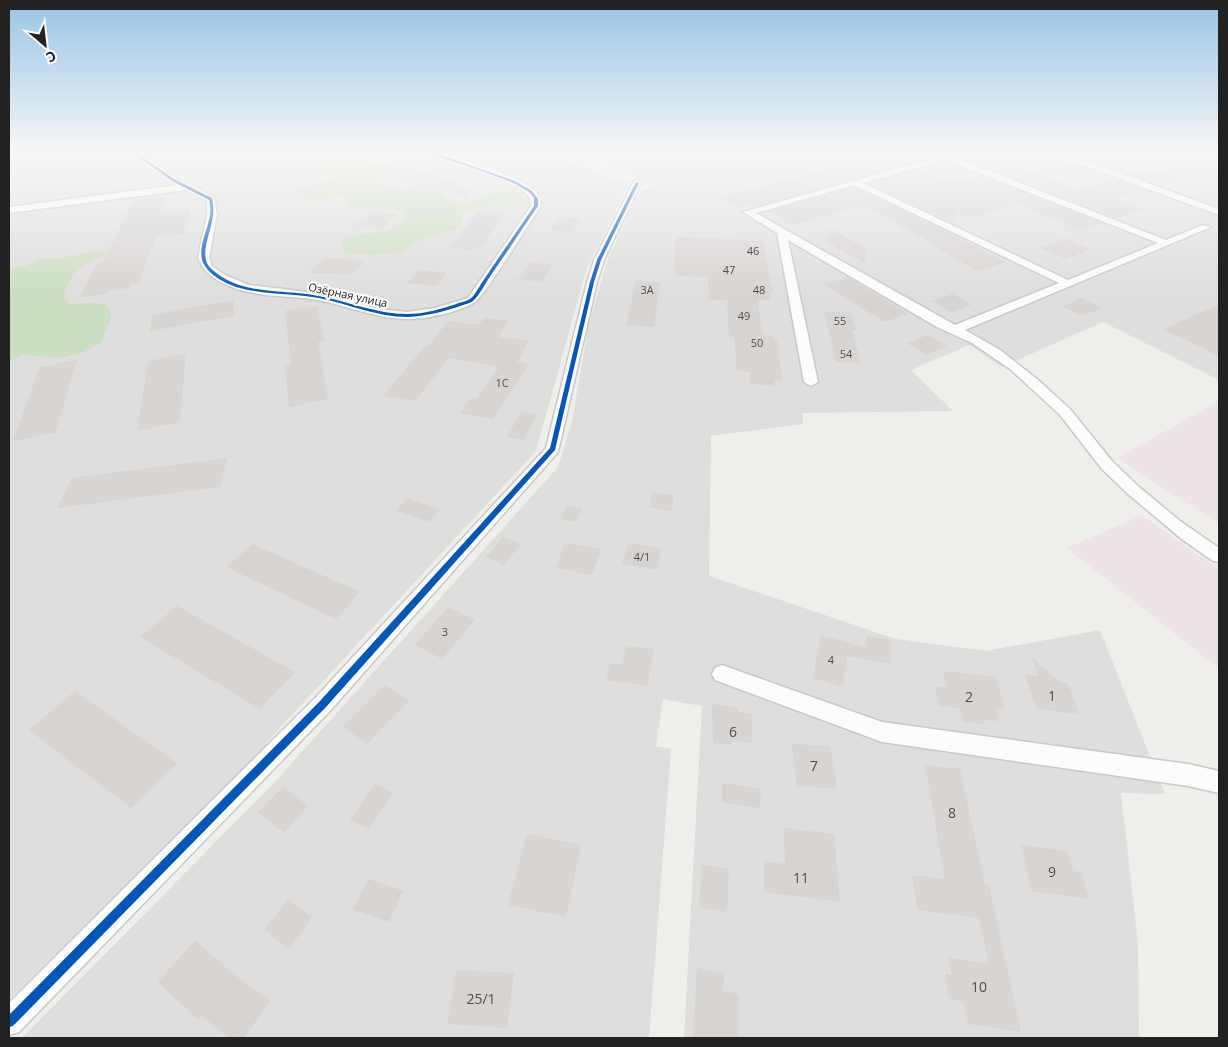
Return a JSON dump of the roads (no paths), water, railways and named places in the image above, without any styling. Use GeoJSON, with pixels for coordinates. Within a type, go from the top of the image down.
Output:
{"type":"FeatureCollection","features":[{"type":"Feature","properties":{"kind":"street"},"geometry":{"type":"LineString","coordinates":[[9,210],[87,200]]}},
{"type":"Feature","properties":{"kind":"street","name":"Озёрная улица"},"geometry":{"type":"LineString","coordinates":[[211,200],[214,207],[203,255],[206,265],[236,285],[326,298],[378,313],[399,316],[426,313],[472,300],[536,206],[536,200]]}},
{"type":"Feature","properties":{"kind":"street"},"geometry":{"type":"LineString","coordinates":[[9,1022],[323,704],[553,449],[592,282],[599,260],[629,200]]}},
{"type":"Feature","properties":{"kind":"street"},"geometry":{"type":"LineString","coordinates":[[791,200],[748,212],[941,324],[957,330],[1031,379],[1077,425],[1105,463],[1147,504],[1170,523],[1219,556]]}},
{"type":"Feature","properties":{"kind":"street"},"geometry":{"type":"LineString","coordinates":[[892,200],[1069,284]]}},
{"type":"Feature","properties":{"kind":"street"},"geometry":{"type":"LineString","coordinates":[[1056,200],[1166,243]]}},
{"type":"Feature","properties":{"kind":"street"},"geometry":{"type":"LineString","coordinates":[[1186,200],[1219,212]]}},
{"type":"Feature","properties":{"kind":"street"},"geometry":{"type":"LineString","coordinates":[[957,330],[1206,226]]}},
{"type":"Feature","properties":{"kind":"street"},"geometry":{"type":"LineString","coordinates":[[782,233],[810,382]]}},
{"type":"Feature","properties":{"kind":"street"},"geometry":{"type":"LineString","coordinates":[[722,674],[882,732],[1188,775],[1219,782]]}}]}
